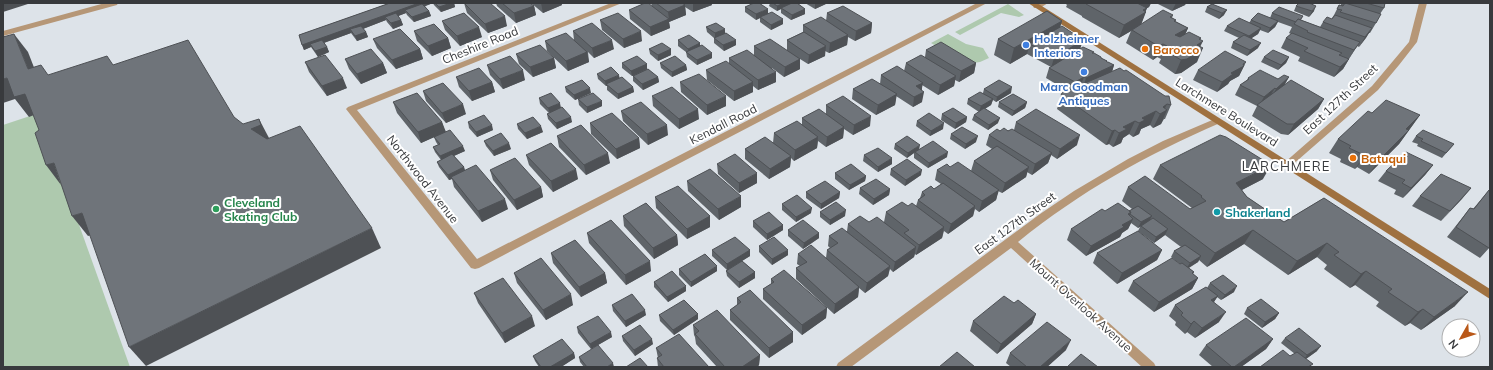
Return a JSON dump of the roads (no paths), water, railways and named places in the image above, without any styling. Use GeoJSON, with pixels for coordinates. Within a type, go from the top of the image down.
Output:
{"type":"FeatureCollection","features":[{"type":"Feature","properties":{"kind":"main road","name":"Larchmere Boulevard"},"geometry":{"type":"LineString","coordinates":[[1038,4],[1217,121],[1490,295]]}},
{"type":"Feature","properties":{"kind":"street"},"geometry":{"type":"LineString","coordinates":[[3,34],[114,3]]}},
{"type":"Feature","properties":{"kind":"street","name":"Cheshire Road"},"geometry":{"type":"LineString","coordinates":[[351,109],[618,3]]}},
{"type":"Feature","properties":{"kind":"street","name":"Kendall Road"},"geometry":{"type":"LineString","coordinates":[[475,265],[982,3]]}},
{"type":"Feature","properties":{"kind":"street","name":"East 127th Street"},"geometry":{"type":"LineString","coordinates":[[1287,165],[1375,88],[1396,63],[1412,42],[1423,3]]}},
{"type":"Feature","properties":{"kind":"street","name":"Northwood Avenue"},"geometry":{"type":"LineString","coordinates":[[351,109],[475,265]]}},
{"type":"Feature","properties":{"kind":"street","name":"East 127th Street"},"geometry":{"type":"LineString","coordinates":[[842,367],[1011,242],[1037,221],[1116,170],[1151,151],[1217,121]]}},
{"type":"Feature","properties":{"kind":"street","name":"Mount Overlook Avenue"},"geometry":{"type":"LineString","coordinates":[[1011,242],[1150,367]]}},
{"type":"Feature","properties":{"kind":"place","name":"Holzheimer Interiors"},"geometry":{"type":"Point","coordinates":[1026,45]}},
{"type":"Feature","properties":{"kind":"place","name":"Barocco"},"geometry":{"type":"Point","coordinates":[1145,49]}},
{"type":"Feature","properties":{"kind":"place","name":"Marc Goodman Antiques"},"geometry":{"type":"Point","coordinates":[1084,72]}},
{"type":"Feature","properties":{"kind":"place","name":"Batuqui"},"geometry":{"type":"Point","coordinates":[1353,158]}},
{"type":"Feature","properties":{"kind":"place","name":"Cleveland Skating Club"},"geometry":{"type":"Point","coordinates":[216,209]}},
{"type":"Feature","properties":{"kind":"place","name":"Shakerland"},"geometry":{"type":"Point","coordinates":[1217,212]}},
{"type":"Feature","properties":{"kind":"district","name":"LARCHMERE"},"geometry":{"type":"Point","coordinates":[1286,166]}}]}
